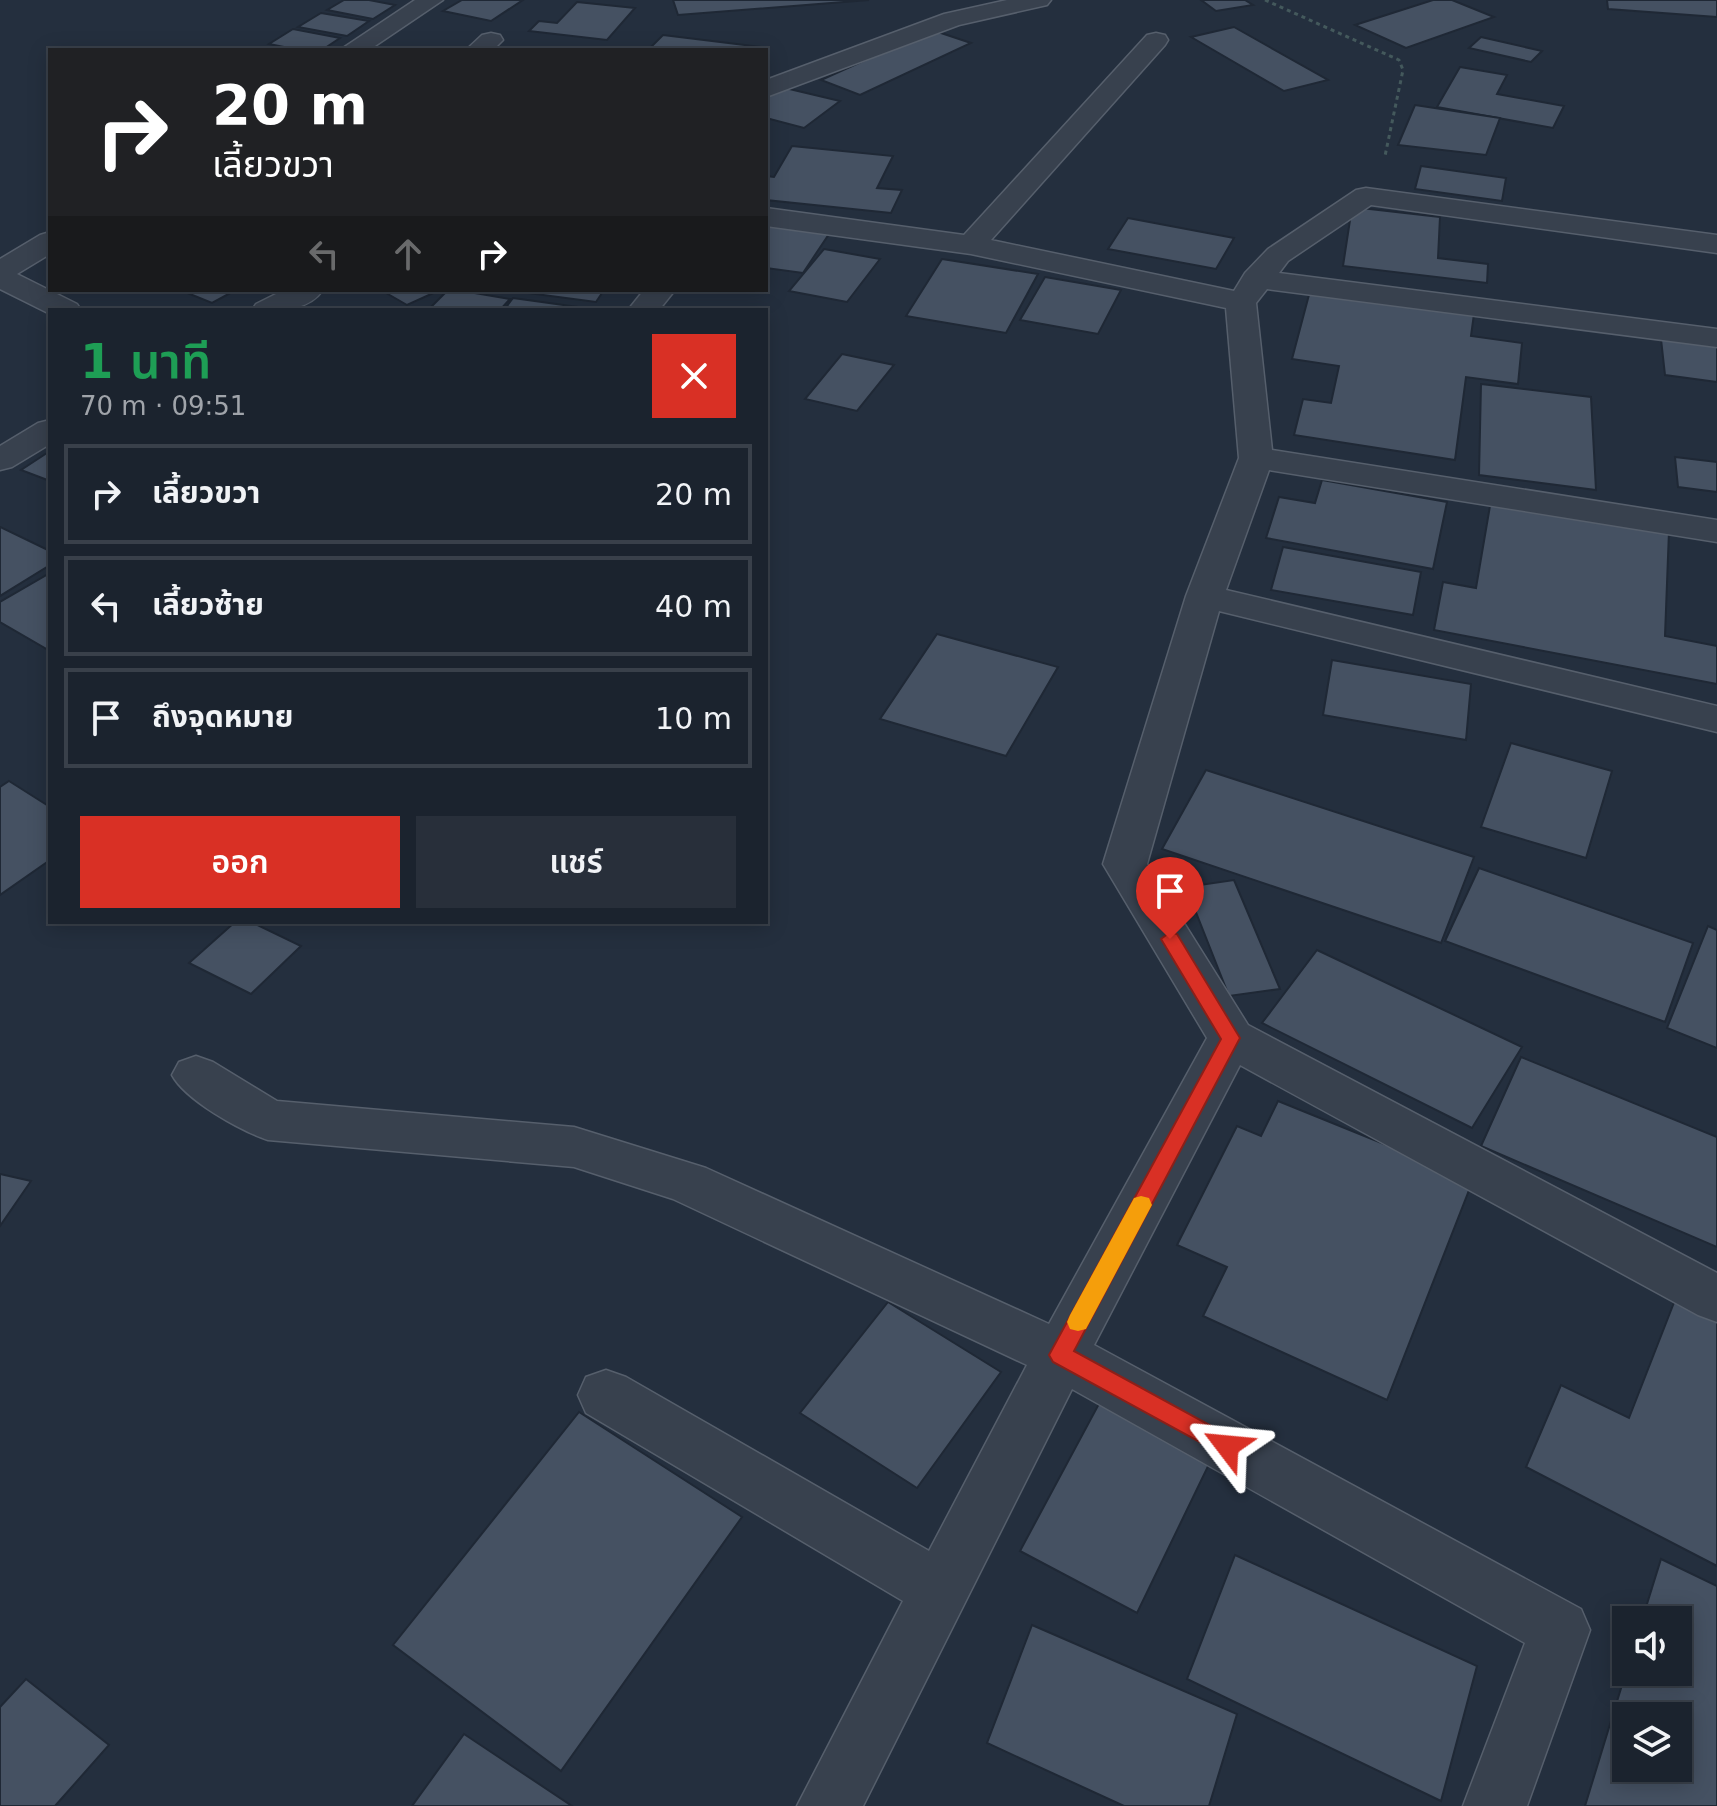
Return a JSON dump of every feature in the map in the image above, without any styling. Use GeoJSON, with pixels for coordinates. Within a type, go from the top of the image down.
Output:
{"type":"FeatureCollection","features":[{"type":"Feature","properties":{"kind":"street"},"geometry":{"type":"LineString","coordinates":[[355,48],[431,0]]}},
{"type":"Feature","properties":{"kind":"street"},"geometry":{"type":"LineString","coordinates":[[936,0],[952,19]]}},
{"type":"Feature","properties":{"kind":"street"},"geometry":{"type":"LineString","coordinates":[[768,88],[952,19],[1039,0]]}},
{"type":"Feature","properties":{"kind":"street"},"geometry":{"type":"LineString","coordinates":[[971,245],[1156,40]]}},
{"type":"Feature","properties":{"kind":"street"},"geometry":{"type":"LineString","coordinates":[[1717,244],[1366,196],[1278,255],[1249,291],[1256,458],[1205,596],[1125,864],[1231,1038],[1717,1299]]}},
{"type":"Feature","properties":{"kind":"street"},"geometry":{"type":"LineString","coordinates":[[768,217],[971,245],[1249,291],[1717,338]]}},
{"type":"Feature","properties":{"kind":"street"},"geometry":{"type":"LineString","coordinates":[[48,242],[0,274],[62,308]]}},
{"type":"Feature","properties":{"kind":"street"},"geometry":{"type":"LineString","coordinates":[[271,308],[304,292]]}},
{"type":"Feature","properties":{"kind":"street"},"geometry":{"type":"LineString","coordinates":[[645,308],[658,292]]}},
{"type":"Feature","properties":{"kind":"street"},"geometry":{"type":"LineString","coordinates":[[0,460],[48,431]]}},
{"type":"Feature","properties":{"kind":"street"},"geometry":{"type":"LineString","coordinates":[[1256,458],[1717,531]]}},
{"type":"Feature","properties":{"kind":"street"},"geometry":{"type":"LineString","coordinates":[[1205,596],[1717,719]]}},
{"type":"Feature","properties":{"kind":"street"},"geometry":{"type":"LineString","coordinates":[[829,1806],[1061,1355],[1231,1038]]}},
{"type":"Feature","properties":{"kind":"street"},"geometry":{"type":"LineString","coordinates":[[196,1075],[268,1120],[574,1147],[688,1183],[1061,1355],[1560,1630],[1495,1806]]}},
{"type":"Feature","properties":{"kind":"street"},"geometry":{"type":"LineString","coordinates":[[606,1395],[940,1590]]}},
{"type":"Feature","properties":{"kind":"path"},"geometry":{"type":"LineString","coordinates":[[1265,0],[1399,60],[1403,70],[1389,144],[1380,174],[1366,196]]}},
{"type":"Feature","properties":{"kind":"building"},"geometry":{"type":"Polygon","coordinates":[[[344,0],[369,0],[395,5],[373,19],[327,10],[344,0]]]}},
{"type":"Feature","properties":{"kind":"building"},"geometry":{"type":"Polygon","coordinates":[[[462,0],[523,0],[491,21],[443,11],[462,0]]]}},
{"type":"Feature","properties":{"kind":"building"},"geometry":{"type":"Polygon","coordinates":[[[673,0],[869,0],[678,15],[673,0]]]}},
{"type":"Feature","properties":{"kind":"building"},"geometry":{"type":"Polygon","coordinates":[[[1201,0],[1245,0],[1253,5],[1216,11],[1201,0]]]}},
{"type":"Feature","properties":{"kind":"building"},"geometry":{"type":"Polygon","coordinates":[[[1433,0],[1452,0],[1494,17],[1406,48],[1355,25],[1433,0]]]}},
{"type":"Feature","properties":{"kind":"building"},"geometry":{"type":"Polygon","coordinates":[[[1607,0],[1717,0],[1717,17],[1608,9],[1607,0]]]}},
{"type":"Feature","properties":{"kind":"building"},"geometry":{"type":"Polygon","coordinates":[[[577,2],[635,8],[607,40],[529,31],[539,21],[557,23],[577,2]]]}},
{"type":"Feature","properties":{"kind":"building"},"geometry":{"type":"Polygon","coordinates":[[[321,13],[369,21],[347,36],[298,27],[321,13]]]}},
{"type":"Feature","properties":{"kind":"building"},"geometry":{"type":"Polygon","coordinates":[[[1234,27],[1328,80],[1284,91],[1191,37],[1234,27]]]}},
{"type":"Feature","properties":{"kind":"building"},"geometry":{"type":"Polygon","coordinates":[[[293,29],[340,38],[325,48],[289,48],[269,44],[293,29]]]}},
{"type":"Feature","properties":{"kind":"building"},"geometry":{"type":"Polygon","coordinates":[[[932,30],[971,43],[860,95],[821,80],[932,30]]]}},
{"type":"Feature","properties":{"kind":"building"},"geometry":{"type":"Polygon","coordinates":[[[663,35],[761,47],[760,48],[650,48],[663,35]]]}},
{"type":"Feature","properties":{"kind":"building"},"geometry":{"type":"Polygon","coordinates":[[[1481,37],[1542,51],[1531,62],[1469,48],[1481,37]]]}},
{"type":"Feature","properties":{"kind":"building"},"geometry":{"type":"Polygon","coordinates":[[[1460,67],[1507,75],[1497,94],[1564,106],[1553,128],[1437,107],[1460,67]]]}},
{"type":"Feature","properties":{"kind":"building"},"geometry":{"type":"Polygon","coordinates":[[[781,87],[840,101],[804,128],[768,119],[768,97],[781,87]]]}},
{"type":"Feature","properties":{"kind":"building"},"geometry":{"type":"Polygon","coordinates":[[[1415,105],[1500,118],[1486,155],[1398,145],[1415,105]]]}},
{"type":"Feature","properties":{"kind":"building"},"geometry":{"type":"Polygon","coordinates":[[[792,146],[893,156],[877,188],[902,190],[891,213],[768,200],[768,176],[774,177],[792,146]]]}},
{"type":"Feature","properties":{"kind":"building"},"geometry":{"type":"Polygon","coordinates":[[[1421,166],[1506,178],[1502,201],[1415,189],[1421,166]]]}},
{"type":"Feature","properties":{"kind":"building"},"geometry":{"type":"Polygon","coordinates":[[[1352,207],[1440,217],[1438,258],[1488,264],[1487,283],[1343,266],[1352,207]]]}},
{"type":"Feature","properties":{"kind":"building"},"geometry":{"type":"Polygon","coordinates":[[[1128,218],[1234,238],[1216,269],[1108,249],[1128,218]]]}},
{"type":"Feature","properties":{"kind":"building"},"geometry":{"type":"Polygon","coordinates":[[[768,225],[829,234],[803,273],[768,268],[768,225]]]}},
{"type":"Feature","properties":{"kind":"building"},"geometry":{"type":"Polygon","coordinates":[[[824,249],[880,259],[847,302],[789,291],[824,249]]]}},
{"type":"Feature","properties":{"kind":"building"},"geometry":{"type":"Polygon","coordinates":[[[942,259],[1038,274],[1006,333],[906,316],[942,259]]]}},
{"type":"Feature","properties":{"kind":"building"},"geometry":{"type":"Polygon","coordinates":[[[1045,277],[1121,290],[1098,334],[1020,320],[1045,277]]]}},
{"type":"Feature","properties":{"kind":"building"},"geometry":{"type":"Polygon","coordinates":[[[1310,291],[1474,314],[1471,336],[1522,343],[1518,384],[1466,377],[1455,460],[1294,435],[1303,399],[1331,403],[1339,366],[1292,359],[1310,291]]]}},
{"type":"Feature","properties":{"kind":"building"},"geometry":{"type":"Polygon","coordinates":[[[185,292],[232,292],[212,303],[185,292]]]}},
{"type":"Feature","properties":{"kind":"building"},"geometry":{"type":"Polygon","coordinates":[[[384,292],[436,292],[407,305],[384,292]]]}},
{"type":"Feature","properties":{"kind":"building"},"geometry":{"type":"Polygon","coordinates":[[[446,292],[469,292],[510,299],[502,308],[430,308],[446,292]]]}},
{"type":"Feature","properties":{"kind":"building"},"geometry":{"type":"Polygon","coordinates":[[[529,292],[603,292],[596,302],[529,292]]]}},
{"type":"Feature","properties":{"kind":"building"},"geometry":{"type":"Polygon","coordinates":[[[513,298],[585,308],[506,308],[513,298]]]}},
{"type":"Feature","properties":{"kind":"building"},"geometry":{"type":"Polygon","coordinates":[[[1661,339],[1717,346],[1717,382],[1665,375],[1661,339]]]}},
{"type":"Feature","properties":{"kind":"building"},"geometry":{"type":"Polygon","coordinates":[[[842,354],[894,365],[857,411],[805,399],[842,354]]]}},
{"type":"Feature","properties":{"kind":"building"},"geometry":{"type":"Polygon","coordinates":[[[1481,384],[1591,397],[1596,490],[1479,475],[1481,384]]]}},
{"type":"Feature","properties":{"kind":"building"},"geometry":{"type":"Polygon","coordinates":[[[48,452],[48,480],[21,470],[48,452]]]}},
{"type":"Feature","properties":{"kind":"building"},"geometry":{"type":"Polygon","coordinates":[[[1675,457],[1717,462],[1717,492],[1678,487],[1675,457]]]}},
{"type":"Feature","properties":{"kind":"building"},"geometry":{"type":"Polygon","coordinates":[[[1322,480],[1447,502],[1433,569],[1266,538],[1279,497],[1315,503],[1322,480]]]}},
{"type":"Feature","properties":{"kind":"building"},"geometry":{"type":"Polygon","coordinates":[[[1491,500],[1669,531],[1665,636],[1717,646],[1717,684],[1434,630],[1443,582],[1476,588],[1491,500]]]}},
{"type":"Feature","properties":{"kind":"building"},"geometry":{"type":"Polygon","coordinates":[[[0,527],[48,550],[48,566],[0,596],[0,527]]]}},
{"type":"Feature","properties":{"kind":"building"},"geometry":{"type":"Polygon","coordinates":[[[1283,547],[1421,572],[1413,615],[1271,590],[1283,547]]]}},
{"type":"Feature","properties":{"kind":"building"},"geometry":{"type":"Polygon","coordinates":[[[48,574],[48,650],[0,622],[0,602],[48,574]]]}},
{"type":"Feature","properties":{"kind":"building"},"geometry":{"type":"Polygon","coordinates":[[[937,634],[1058,667],[1006,756],[880,719],[937,634]]]}},
{"type":"Feature","properties":{"kind":"building"},"geometry":{"type":"Polygon","coordinates":[[[1332,660],[1471,684],[1466,740],[1323,715],[1332,660]]]}},
{"type":"Feature","properties":{"kind":"building"},"geometry":{"type":"Polygon","coordinates":[[[1511,743],[1612,771],[1586,858],[1481,827],[1511,743]]]}},
{"type":"Feature","properties":{"kind":"building"},"geometry":{"type":"Polygon","coordinates":[[[1206,770],[1474,857],[1441,943],[1162,849],[1206,770]]]}},
{"type":"Feature","properties":{"kind":"building"},"geometry":{"type":"Polygon","coordinates":[[[9,781],[48,806],[48,861],[0,895],[0,787],[9,781]]]}},
{"type":"Feature","properties":{"kind":"building"},"geometry":{"type":"Polygon","coordinates":[[[1479,868],[1693,943],[1665,1022],[1445,941],[1479,868]]]}},
{"type":"Feature","properties":{"kind":"building"},"geometry":{"type":"Polygon","coordinates":[[[1234,880],[1280,989],[1229,996],[1186,887],[1234,880]]]}},
{"type":"Feature","properties":{"kind":"building"},"geometry":{"type":"Polygon","coordinates":[[[233,924],[255,924],[301,946],[251,994],[189,963],[233,924]]]}},
{"type":"Feature","properties":{"kind":"building"},"geometry":{"type":"Polygon","coordinates":[[[1708,926],[1717,930],[1717,1048],[1667,1028],[1708,926]]]}},
{"type":"Feature","properties":{"kind":"building"},"geometry":{"type":"Polygon","coordinates":[[[1317,950],[1522,1047],[1472,1128],[1262,1023],[1317,950]]]}},
{"type":"Feature","properties":{"kind":"building"},"geometry":{"type":"Polygon","coordinates":[[[1521,1057],[1717,1137],[1717,1247],[1481,1146],[1521,1057]]]}},
{"type":"Feature","properties":{"kind":"building"},"geometry":{"type":"Polygon","coordinates":[[[1278,1101],[1473,1180],[1387,1400],[1203,1316],[1227,1267],[1177,1245],[1237,1126],[1261,1136],[1278,1101]]]}},
{"type":"Feature","properties":{"kind":"building"},"geometry":{"type":"Polygon","coordinates":[[[0,1174],[31,1181],[0,1226],[0,1174]]]}},
{"type":"Feature","properties":{"kind":"building"},"geometry":{"type":"Polygon","coordinates":[[[1675,1300],[1717,1320],[1717,1566],[1526,1467],[1561,1385],[1629,1418],[1675,1300]]]}},
{"type":"Feature","properties":{"kind":"building"},"geometry":{"type":"Polygon","coordinates":[[[888,1302],[1001,1372],[917,1488],[800,1413],[888,1302]]]}},
{"type":"Feature","properties":{"kind":"building"},"geometry":{"type":"Polygon","coordinates":[[[1101,1400],[1213,1456],[1137,1613],[1020,1551],[1101,1400]]]}},
{"type":"Feature","properties":{"kind":"building"},"geometry":{"type":"Polygon","coordinates":[[[579,1412],[742,1517],[561,1771],[393,1645],[579,1412]]]}},
{"type":"Feature","properties":{"kind":"building"},"geometry":{"type":"Polygon","coordinates":[[[1235,1555],[1477,1666],[1441,1801],[1187,1679],[1235,1555]]]}},
{"type":"Feature","properties":{"kind":"building"},"geometry":{"type":"Polygon","coordinates":[[[1661,1559],[1717,1586],[1717,1806],[1585,1806],[1612,1718],[1612,1782],[1692,1782],[1692,1702],[1617,1702],[1622,1686],[1692,1686],[1692,1606],[1646,1606],[1661,1559]]]}},
{"type":"Feature","properties":{"kind":"building"},"geometry":{"type":"Polygon","coordinates":[[[1032,1625],[1237,1714],[1209,1806],[1124,1806],[987,1743],[1032,1625]]]}},
{"type":"Feature","properties":{"kind":"building"},"geometry":{"type":"Polygon","coordinates":[[[26,1679],[109,1745],[55,1806],[0,1806],[0,1707],[26,1679]]]}},
{"type":"Feature","properties":{"kind":"building"},"geometry":{"type":"Polygon","coordinates":[[[464,1734],[572,1806],[412,1806],[464,1734]]]}},
{"type":"Feature","properties":{"kind":"slow traffic"},"geometry":{"type":"LineString","coordinates":[[1078,1322],[1141,1205]]}},
{"type":"Feature","properties":{"kind":"route"},"geometry":{"type":"LineString","coordinates":[[1170,939],[1231,1038],[1061,1355],[1227,1446]]}}]}
